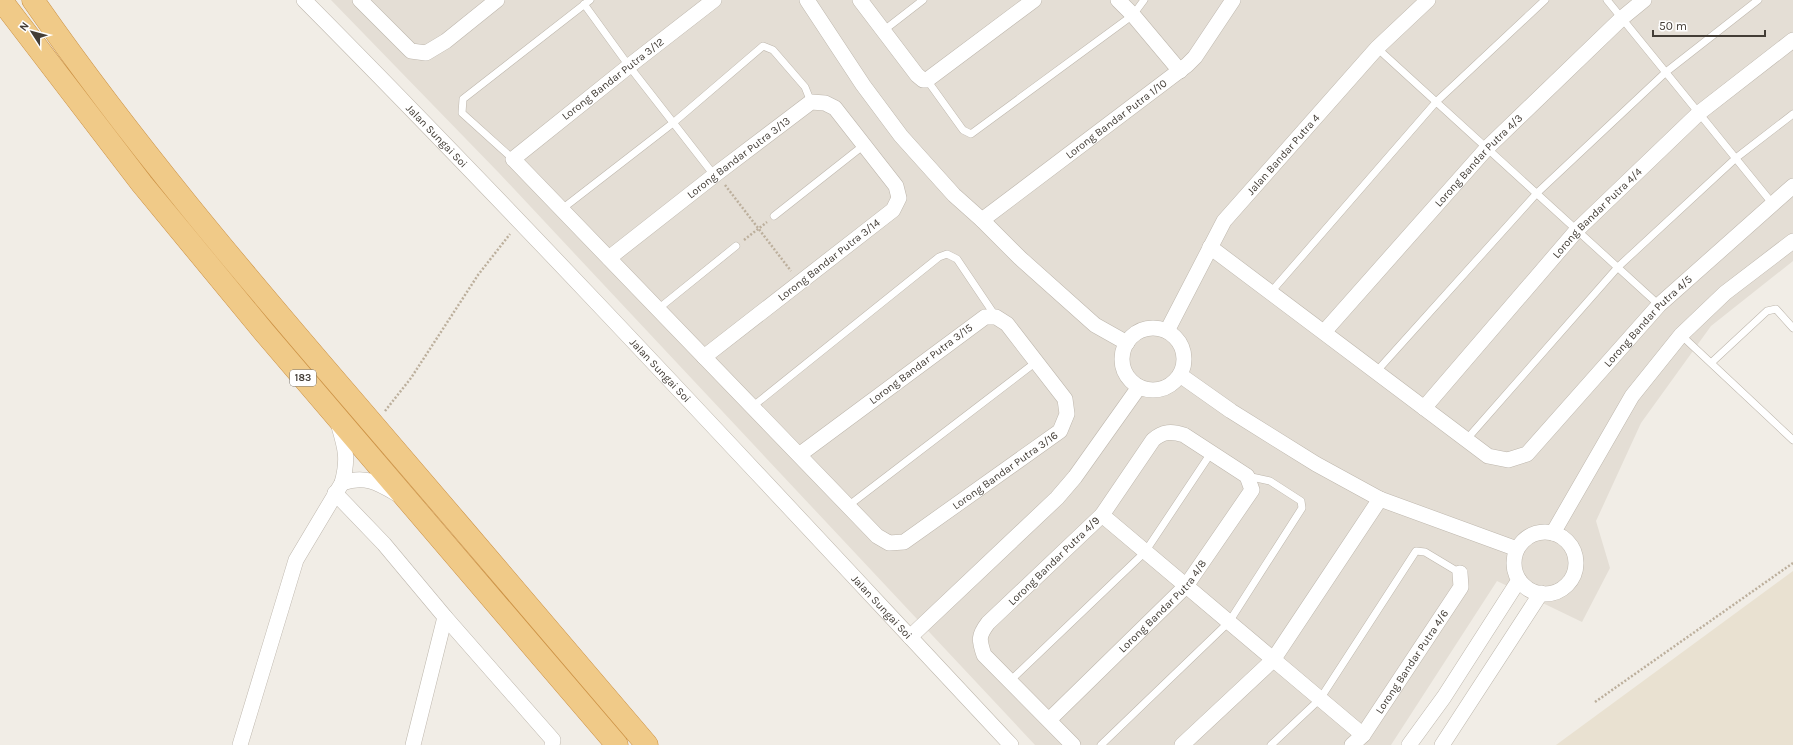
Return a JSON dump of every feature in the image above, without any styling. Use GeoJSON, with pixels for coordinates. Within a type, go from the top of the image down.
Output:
{"type":"FeatureCollection","features":[{"type":"Feature","properties":{"kind":"highway","name":"183"},"geometry":{"type":"LineString","coordinates":[[1,0],[142,184],[264,332],[617,745]]}},
{"type":"Feature","properties":{"kind":"highway","name":"183"},"geometry":{"type":"LineString","coordinates":[[34,0],[58,36],[158,168],[281,317],[648,745]]}},
{"type":"Feature","properties":{"kind":"street","name":"Jalan Sungai Soi"},"geometry":{"type":"LineString","coordinates":[[304,0],[519,222],[718,431],[1011,745]]}},
{"type":"Feature","properties":{"kind":"street"},"geometry":{"type":"LineString","coordinates":[[360,0],[411,51],[426,53],[446,41],[492,2]]}},
{"type":"Feature","properties":{"kind":"street","name":"Lorong Bandar Putra 3/12"},"geometry":{"type":"LineString","coordinates":[[513,159],[714,0]]}},
{"type":"Feature","properties":{"kind":"street"},"geometry":{"type":"LineString","coordinates":[[807,0],[901,136],[954,195],[982,220],[1020,258],[1095,325],[1127,343]]}},
{"type":"Feature","properties":{"kind":"street"},"geometry":{"type":"LineString","coordinates":[[860,0],[917,75],[925,80],[1034,0]]}},
{"type":"Feature","properties":{"kind":"street"},"geometry":{"type":"LineString","coordinates":[[1118,0],[1133,15],[1180,71]]}},
{"type":"Feature","properties":{"kind":"street","name":"Lorong Bandar Putra 1/10"},"geometry":{"type":"LineString","coordinates":[[982,220],[1180,71],[1195,57],[1233,0]]}},
{"type":"Feature","properties":{"kind":"street","name":"Jalan Bandar Putra 4"},"geometry":{"type":"LineString","coordinates":[[1167,331],[1224,221],[1376,48],[1428,0]]}},
{"type":"Feature","properties":{"kind":"street","name":"Lorong Bandar Putra 4/3"},"geometry":{"type":"LineString","coordinates":[[1324,332],[1486,148],[1622,18],[1644,0]]}},
{"type":"Feature","properties":{"kind":"street","name":"Lorong Bandar Putra 4/4"},"geometry":{"type":"LineString","coordinates":[[1424,408],[1577,230],[1699,113],[1793,40]]}},
{"type":"Feature","properties":{"kind":"street"},"geometry":{"type":"LineString","coordinates":[[811,102],[825,103],[835,108],[864,145]]}},
{"type":"Feature","properties":{"kind":"street","name":"Lorong Bandar Putra 3/13"},"geometry":{"type":"LineString","coordinates":[[609,258],[715,174],[811,102]]}},
{"type":"Feature","properties":{"kind":"street","name":"Lorong Bandar Putra 3/14"},"geometry":{"type":"LineString","coordinates":[[704,357],[893,210],[899,198],[896,186],[864,145]]}},
{"type":"Feature","properties":{"kind":"street"},"geometry":{"type":"LineString","coordinates":[[513,159],[848,506]]}},
{"type":"Feature","properties":{"kind":"street","name":"Lorong Bandar Putra 4/5"},"geometry":{"type":"LineString","coordinates":[[1466,440],[1488,456],[1508,460],[1527,454],[1659,305],[1772,203],[1792,190]]}},
{"type":"Feature","properties":{"kind":"street"},"geometry":{"type":"LineString","coordinates":[[1554,533],[1632,396],[1681,335],[1725,293],[1793,241]]}},
{"type":"Feature","properties":{"kind":"street"},"geometry":{"type":"LineString","coordinates":[[1210,247],[1466,440]]}},
{"type":"Feature","properties":{"kind":"street","name":"Lorong Bandar Putra 3/15"},"geometry":{"type":"LineString","coordinates":[[799,455],[984,317],[996,317]]}},
{"type":"Feature","properties":{"kind":"street"},"geometry":{"type":"LineString","coordinates":[[996,317],[1007,324],[1036,362]]}},
{"type":"Feature","properties":{"kind":"street"},"geometry":{"type":"LineString","coordinates":[[1158,329],[1167,331],[1178,341],[1182,349],[1184,359],[1180,375],[1172,384],[1164,388],[1147,390],[1139,387],[1130,381],[1122,362],[1123,352],[1127,343],[1134,335],[1142,330],[1158,329]]}},
{"type":"Feature","properties":{"kind":"street","name":"Lorong Bandar Putra 3/16"},"geometry":{"type":"LineString","coordinates":[[848,506],[877,536],[889,542],[904,542],[1060,432],[1067,414],[1065,399],[1036,362]]}},
{"type":"Feature","properties":{"kind":"street"},"geometry":{"type":"LineString","coordinates":[[1180,375],[1231,410],[1316,464],[1380,499],[1517,549]]}},
{"type":"Feature","properties":{"kind":"street"},"geometry":{"type":"LineString","coordinates":[[910,637],[1057,498],[1075,477],[1139,387]]}},
{"type":"Feature","properties":{"kind":"street"},"geometry":{"type":"LineString","coordinates":[[240,745],[296,560],[338,488],[345,473],[346,452],[336,415]]}},
{"type":"Feature","properties":{"kind":"street","name":"Lorong Bandar Putra 4/9"},"geometry":{"type":"LineString","coordinates":[[1010,681],[984,655],[979,640],[982,631],[988,623],[1102,515],[1153,440],[1159,434],[1175,432],[1184,435],[1211,453]]}},
{"type":"Feature","properties":{"kind":"street"},"geometry":{"type":"LineString","coordinates":[[1211,453],[1247,476]]}},
{"type":"Feature","properties":{"kind":"street","name":"Lorong Bandar Putra 4/8"},"geometry":{"type":"LineString","coordinates":[[1049,720],[1186,586],[1252,490],[1247,476]]}},
{"type":"Feature","properties":{"kind":"street"},"geometry":{"type":"LineString","coordinates":[[338,488],[352,479],[362,478],[384,486],[408,501]]}},
{"type":"Feature","properties":{"kind":"street"},"geometry":{"type":"LineString","coordinates":[[338,488],[554,743]]}},
{"type":"Feature","properties":{"kind":"street"},"geometry":{"type":"LineString","coordinates":[[1182,745],[1273,660],[1380,499]]}},
{"type":"Feature","properties":{"kind":"street"},"geometry":{"type":"LineString","coordinates":[[1102,515],[1320,699],[1358,740]]}},
{"type":"Feature","properties":{"kind":"street"},"geometry":{"type":"LineString","coordinates":[[1543,532],[1554,533],[1566,541],[1574,554],[1576,564],[1574,574],[1568,583],[1551,593],[1532,591],[1519,580],[1515,570],[1514,559],[1517,549],[1524,540],[1533,534],[1543,532]]}},
{"type":"Feature","properties":{"kind":"street","name":"Lorong Bandar Putra 4/6"},"geometry":{"type":"LineString","coordinates":[[1358,740],[1461,587],[1460,573]]}},
{"type":"Feature","properties":{"kind":"street"},"geometry":{"type":"LineString","coordinates":[[1409,745],[1444,697],[1519,580]]}},
{"type":"Feature","properties":{"kind":"street"},"geometry":{"type":"LineString","coordinates":[[1442,745],[1541,593]]}},
{"type":"Feature","properties":{"kind":"street"},"geometry":{"type":"LineString","coordinates":[[413,745],[445,616]]}},
{"type":"Feature","properties":{"kind":"street"},"geometry":{"type":"LineString","coordinates":[[1010,681],[1073,745]]}},
{"type":"Feature","properties":{"kind":"lane"},"geometry":{"type":"LineString","coordinates":[[883,31],[923,0]]}},
{"type":"Feature","properties":{"kind":"lane"},"geometry":{"type":"LineString","coordinates":[[925,80],[963,130],[971,134],[1133,15],[1144,0]]}},
{"type":"Feature","properties":{"kind":"lane"},"geometry":{"type":"LineString","coordinates":[[1271,292],[1436,102],[1544,0]]}},
{"type":"Feature","properties":{"kind":"lane"},"geometry":{"type":"LineString","coordinates":[[1607,0],[1772,203]]}},
{"type":"Feature","properties":{"kind":"lane"},"geometry":{"type":"LineString","coordinates":[[1376,372],[1537,193],[1666,72],[1758,0]]}},
{"type":"Feature","properties":{"kind":"lane"},"geometry":{"type":"LineString","coordinates":[[513,159],[462,113],[464,99],[587,2],[629,66],[715,174]]}},
{"type":"Feature","properties":{"kind":"lane"},"geometry":{"type":"LineString","coordinates":[[562,209],[673,123],[763,46],[773,50],[805,87],[811,102]]}},
{"type":"Feature","properties":{"kind":"lane"},"geometry":{"type":"LineString","coordinates":[[1376,48],[1659,305]]}},
{"type":"Feature","properties":{"kind":"lane"},"geometry":{"type":"LineString","coordinates":[[1466,440],[1618,267],[1736,158],[1793,114]]}},
{"type":"Feature","properties":{"kind":"lane"},"geometry":{"type":"LineString","coordinates":[[774,216],[864,145]]}},
{"type":"Feature","properties":{"kind":"lane"},"geometry":{"type":"LineString","coordinates":[[658,309],[736,246]]}},
{"type":"Feature","properties":{"kind":"lane"},"geometry":{"type":"LineString","coordinates":[[752,407],[939,257],[947,254],[957,259],[996,317]]}},
{"type":"Feature","properties":{"kind":"lane"},"geometry":{"type":"LineString","coordinates":[[1710,363],[1766,311],[1776,309],[1793,328]]}},
{"type":"Feature","properties":{"kind":"lane"},"geometry":{"type":"LineString","coordinates":[[1681,335],[1793,440]]}},
{"type":"Feature","properties":{"kind":"lane"},"geometry":{"type":"LineString","coordinates":[[848,506],[1036,362]]}},
{"type":"Feature","properties":{"kind":"lane"},"geometry":{"type":"LineString","coordinates":[[1010,681],[1145,552],[1211,453]]}},
{"type":"Feature","properties":{"kind":"lane"},"geometry":{"type":"LineString","coordinates":[[1101,745],[1229,622],[1302,508],[1301,501],[1270,481],[1247,476]]}},
{"type":"Feature","properties":{"kind":"lane"},"geometry":{"type":"LineString","coordinates":[[1271,745],[1320,699],[1416,551],[1425,552],[1460,573]]}},
{"type":"Feature","properties":{"kind":"path"},"geometry":{"type":"LineString","coordinates":[[715,174],[800,283]]}},
{"type":"Feature","properties":{"kind":"path"},"geometry":{"type":"LineString","coordinates":[[736,246],[774,216]]}},
{"type":"Feature","properties":{"kind":"path"},"geometry":{"type":"LineString","coordinates":[[374,425],[411,378],[478,275],[519,222]]}},
{"type":"Feature","properties":{"kind":"path"},"geometry":{"type":"LineString","coordinates":[[1594,702],[1793,563]]}},
{"type":"Feature","properties":{"kind":"shaded area"},"geometry":{"type":"Polygon","coordinates":[[[331,0],[1793,0],[1793,261],[1711,326],[1641,423],[1596,521],[1610,568],[1582,622],[1497,581],[1391,745],[1035,745],[499,173],[331,0]]]}},
{"type":"Feature","properties":{"kind":"shaded area"},"geometry":{"type":"Polygon","coordinates":[[[1793,571],[1793,745],[1556,745],[1793,571]]]}}]}
